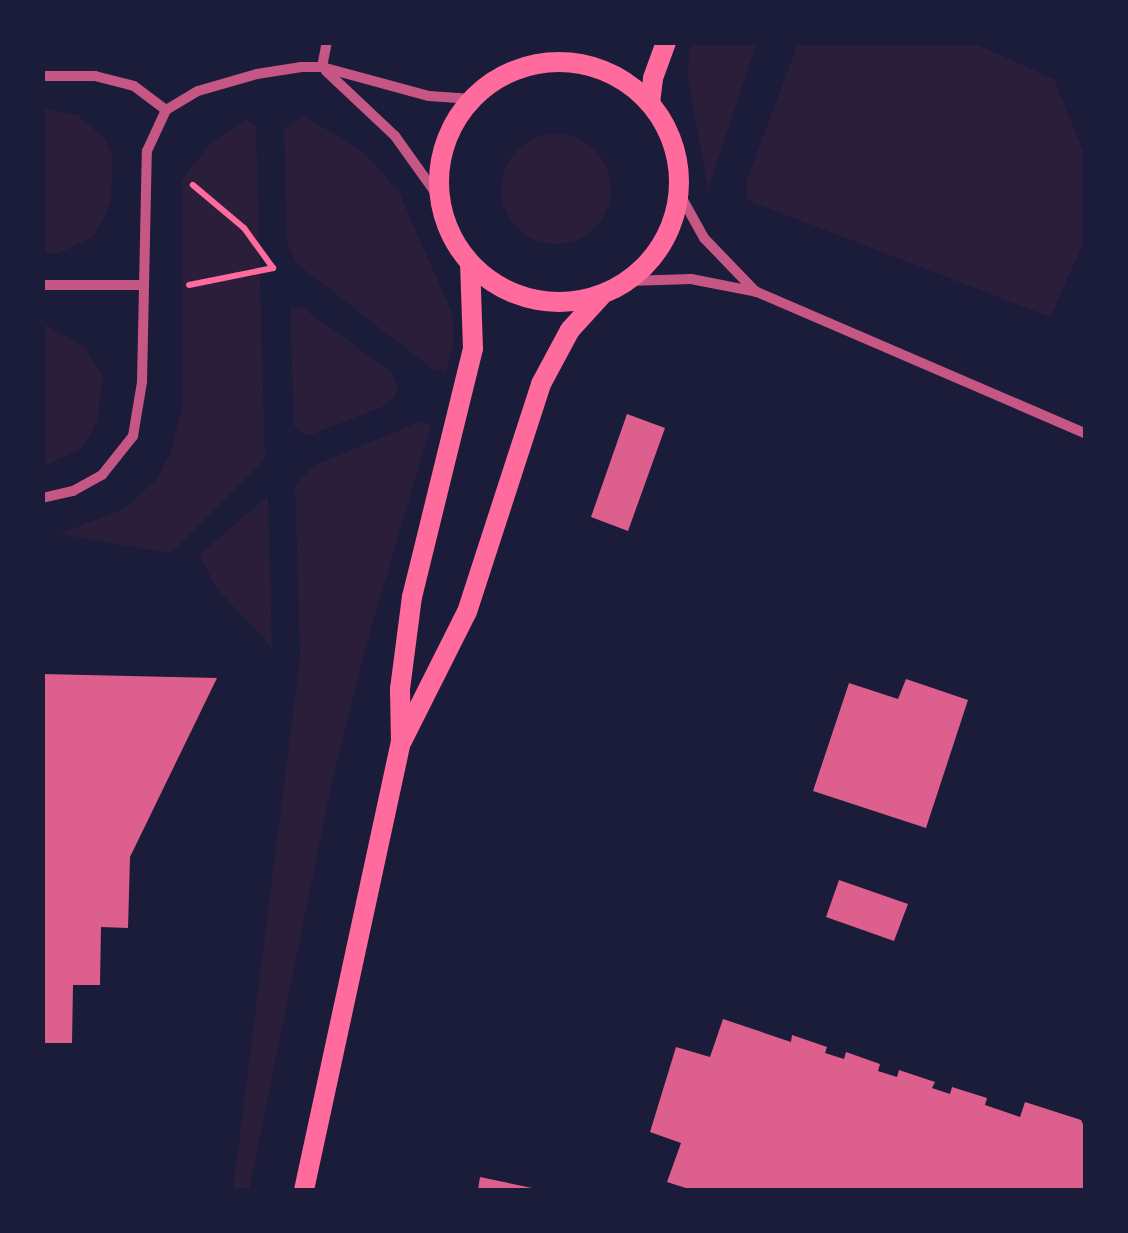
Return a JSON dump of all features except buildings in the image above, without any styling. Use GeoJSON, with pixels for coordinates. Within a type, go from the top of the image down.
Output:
{"type":"FeatureCollection","features":[{"type":"Feature","properties":{"kind":"main road"},"geometry":{"type":"LineString","coordinates":[[650,103],[666,42]]}},
{"type":"Feature","properties":{"kind":"main road"},"geometry":{"type":"LineString","coordinates":[[564,51],[610,72],[650,103],[671,138],[680,178],[664,242],[629,281],[601,296],[576,302],[531,300],[491,283],[470,263],[445,224],[438,175],[446,138],[472,99],[502,75],[564,51]]}},
{"type":"Feature","properties":{"kind":"main road"},"geometry":{"type":"LineString","coordinates":[[304,1190],[401,742],[400,689],[412,596],[473,348],[470,263]]}},
{"type":"Feature","properties":{"kind":"main road"},"geometry":{"type":"LineString","coordinates":[[401,742],[467,612],[541,384],[570,330],[601,296]]}},
{"type":"Feature","properties":{"kind":"street"},"geometry":{"type":"LineString","coordinates":[[322,68],[327,42]]}},
{"type":"Feature","properties":{"kind":"street"},"geometry":{"type":"LineString","coordinates":[[322,68],[395,136],[440,199]]}},
{"type":"Feature","properties":{"kind":"street"},"geometry":{"type":"LineString","coordinates":[[42,498],[72,491],[102,475],[133,436],[142,382],[148,151],[166,110],[198,92],[257,74],[322,68],[429,96],[472,99]]}},
{"type":"Feature","properties":{"kind":"street"},"geometry":{"type":"LineString","coordinates":[[42,76],[95,76],[134,86],[166,110]]}},
{"type":"Feature","properties":{"kind":"street"},"geometry":{"type":"LineString","coordinates":[[678,192],[704,238],[757,292]]}},
{"type":"Feature","properties":{"kind":"street"},"geometry":{"type":"LineString","coordinates":[[629,281],[691,279],[757,292],[1086,434]]}},
{"type":"Feature","properties":{"kind":"street"},"geometry":{"type":"LineString","coordinates":[[42,286],[144,285]]}},
{"type":"Feature","properties":{"kind":"path"},"geometry":{"type":"LineString","coordinates":[[144,285],[190,284],[273,268],[244,228],[186,180],[166,110]]}},
{"type":"Feature","properties":{"kind":"shaded area"},"geometry":{"type":"Polygon","coordinates":[[[691,43],[756,45],[708,190],[687,71],[691,43]]]}},
{"type":"Feature","properties":{"kind":"shaded area"},"geometry":{"type":"Polygon","coordinates":[[[798,43],[973,43],[1054,79],[1085,156],[1086,238],[1050,317],[747,200],[746,182],[798,43]]]}},
{"type":"Feature","properties":{"kind":"shaded area"},"geometry":{"type":"Polygon","coordinates":[[[43,108],[78,115],[105,139],[113,157],[111,201],[92,237],[59,253],[43,254],[43,108]]]}},
{"type":"Feature","properties":{"kind":"shaded area"},"geometry":{"type":"Polygon","coordinates":[[[303,115],[365,153],[399,192],[452,313],[454,340],[446,372],[431,368],[296,263],[287,242],[284,128],[303,115]]]}},
{"type":"Feature","properties":{"kind":"shaded area"},"geometry":{"type":"Polygon","coordinates":[[[247,120],[256,127],[265,459],[171,553],[59,534],[124,509],[156,480],[170,455],[183,403],[182,180],[212,142],[247,120]]]}},
{"type":"Feature","properties":{"kind":"shaded area"},"geometry":{"type":"Polygon","coordinates":[[[556,134],[577,139],[595,150],[606,168],[611,189],[606,210],[595,228],[577,239],[556,244],[535,239],[517,228],[506,210],[501,189],[506,168],[517,150],[535,139],[556,134]]]}},
{"type":"Feature","properties":{"kind":"shaded area"},"geometry":{"type":"Polygon","coordinates":[[[302,307],[391,372],[398,387],[394,398],[382,407],[308,436],[294,426],[290,308],[302,307]]]}},
{"type":"Feature","properties":{"kind":"shaded area"},"geometry":{"type":"Polygon","coordinates":[[[43,324],[85,347],[103,377],[97,422],[89,437],[80,449],[43,467],[43,324]]]}},
{"type":"Feature","properties":{"kind":"shaded area"},"geometry":{"type":"Polygon","coordinates":[[[419,422],[431,425],[369,635],[332,782],[249,1190],[233,1190],[300,656],[295,485],[315,465],[419,422]]]}},
{"type":"Feature","properties":{"kind":"shaded area"},"geometry":{"type":"Polygon","coordinates":[[[268,496],[272,648],[217,589],[199,555],[268,496]]]}}]}
